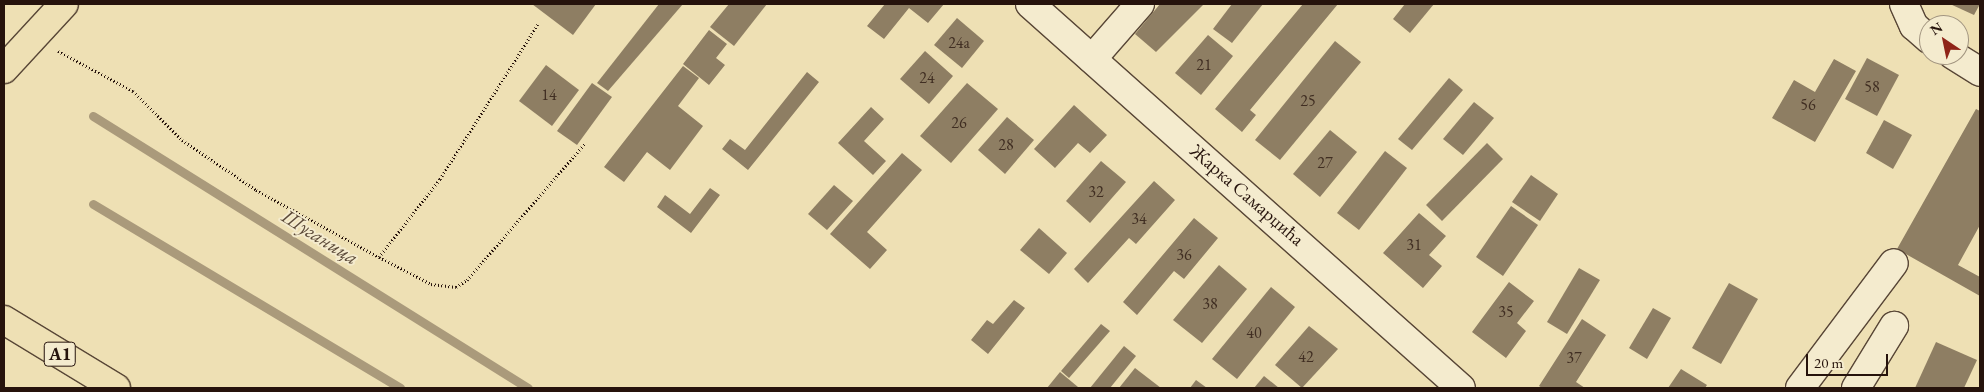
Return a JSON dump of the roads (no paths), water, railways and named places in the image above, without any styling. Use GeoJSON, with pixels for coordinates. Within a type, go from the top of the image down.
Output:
{"type":"FeatureCollection","features":[{"type":"Feature","properties":{"kind":"main road"},"geometry":{"type":"LineString","coordinates":[[16,52],[64,4]]}},
{"type":"Feature","properties":{"kind":"main road","name":"A1"},"geometry":{"type":"LineString","coordinates":[[4,320],[116,388]]}},
{"type":"Feature","properties":{"kind":"street","name":"Жарка Самарџића"},"geometry":{"type":"LineString","coordinates":[[1030,4],[1461,388]]}},
{"type":"Feature","properties":{"kind":"street"},"geometry":{"type":"LineString","coordinates":[[1092,59],[1140,4]]}},
{"type":"Feature","properties":{"kind":"street"},"geometry":{"type":"LineString","coordinates":[[1904,4],[1914,26],[1919,30]]}},
{"type":"Feature","properties":{"kind":"street"},"geometry":{"type":"LineString","coordinates":[[1969,65],[1980,72]]}},
{"type":"Feature","properties":{"kind":"street"},"geometry":{"type":"LineString","coordinates":[[1800,388],[1894,263]]}},
{"type":"Feature","properties":{"kind":"street"},"geometry":{"type":"LineString","coordinates":[[1856,388],[1894,326]]}},
{"type":"Feature","properties":{"kind":"waterway","name":"Шуганица"},"geometry":{"type":"LineString","coordinates":[[93,116],[528,388]]}},
{"type":"Feature","properties":{"kind":"waterway"},"geometry":{"type":"LineString","coordinates":[[93,204],[400,388]]}}]}
